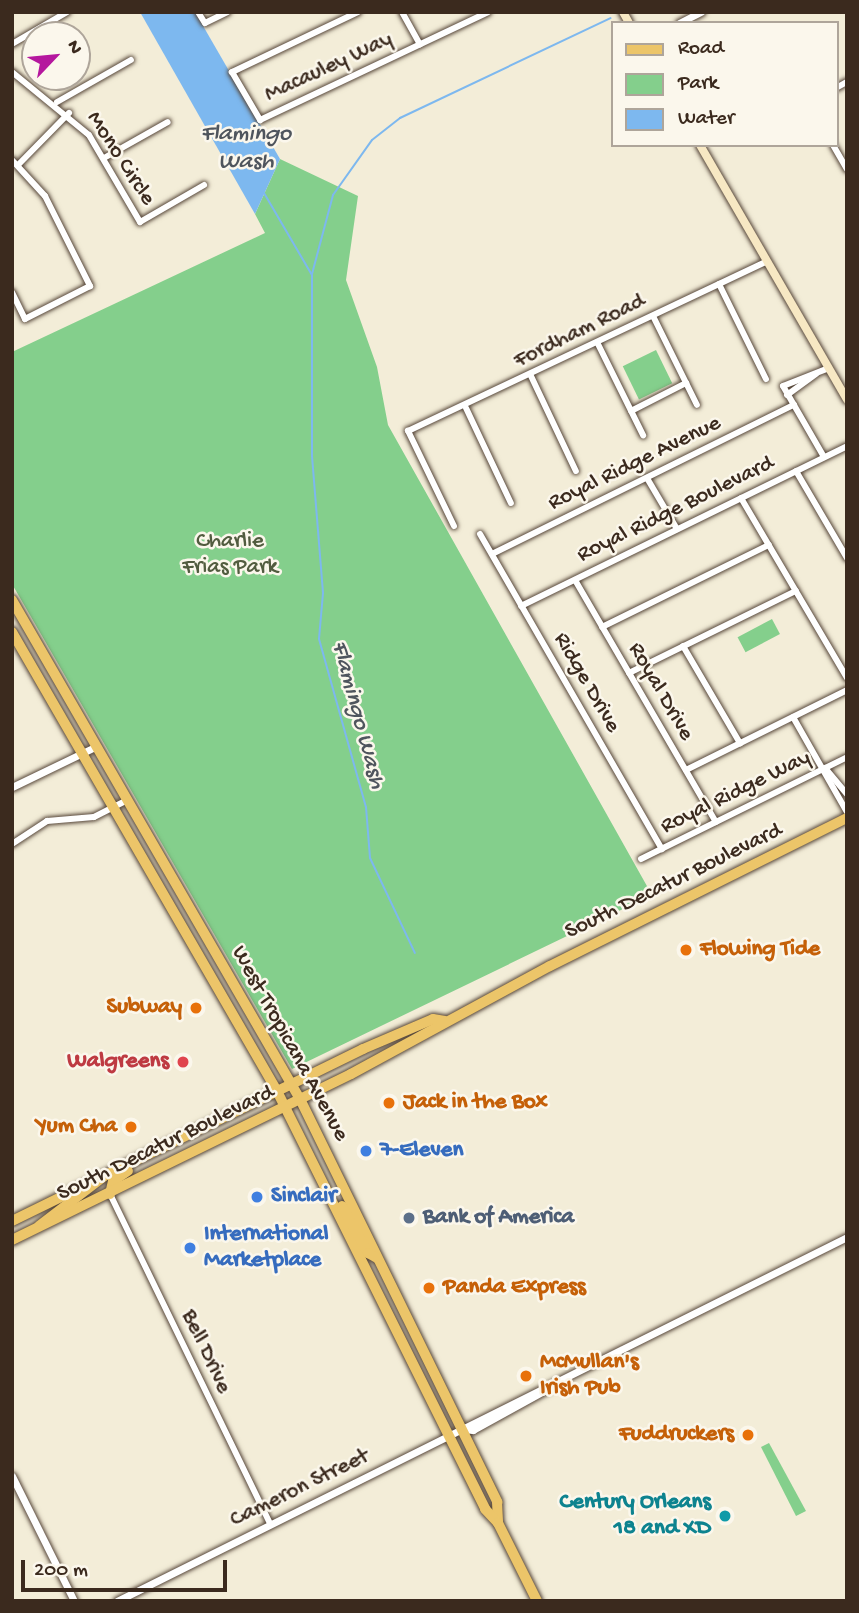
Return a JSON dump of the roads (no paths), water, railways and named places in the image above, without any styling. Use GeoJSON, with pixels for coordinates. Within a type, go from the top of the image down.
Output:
{"type":"FeatureCollection","features":[{"type":"Feature","properties":{"kind":"main road"},"geometry":{"type":"LineString","coordinates":[[702,147],[847,400]]}},
{"type":"Feature","properties":{"kind":"main road","name":"West Tropicana Avenue"},"geometry":{"type":"LineString","coordinates":[[12,600],[292,1084],[497,1502],[498,1523]]}},
{"type":"Feature","properties":{"kind":"main road","name":"West Tropicana Avenue"},"geometry":{"type":"LineString","coordinates":[[12,632],[286,1107],[485,1509],[498,1523],[537,1601]]}},
{"type":"Feature","properties":{"kind":"main road"},"geometry":{"type":"LineString","coordinates":[[26,656],[40,648]]}},
{"type":"Feature","properties":{"kind":"main road","name":"South Decatur Boulevard"},"geometry":{"type":"LineString","coordinates":[[12,1240],[300,1100],[445,1021],[847,818]]}},
{"type":"Feature","properties":{"kind":"main road"},"geometry":{"type":"LineString","coordinates":[[165,894],[178,886]]}},
{"type":"Feature","properties":{"kind":"main road","name":"South Decatur Boulevard"},"geometry":{"type":"LineString","coordinates":[[12,1221],[292,1084],[433,1019],[445,1021]]}},
{"type":"Feature","properties":{"kind":"main road"},"geometry":{"type":"LineString","coordinates":[[110,1194],[113,1181],[154,1152]]}},
{"type":"Feature","properties":{"kind":"main road"},"geometry":{"type":"LineString","coordinates":[[38,1227],[47,1214],[96,1188],[103,1177]]}},
{"type":"Feature","properties":{"kind":"main road"},"geometry":{"type":"LineString","coordinates":[[331,1196],[368,1253],[378,1258]]}},
{"type":"Feature","properties":{"kind":"street"},"geometry":{"type":"LineString","coordinates":[[12,44],[68,12]]}},
{"type":"Feature","properties":{"kind":"street"},"geometry":{"type":"LineString","coordinates":[[198,12],[205,23],[228,12]]}},
{"type":"Feature","properties":{"kind":"street","name":"Macauley Way"},"geometry":{"type":"LineString","coordinates":[[358,12],[232,72],[260,120],[488,12]]}},
{"type":"Feature","properties":{"kind":"street"},"geometry":{"type":"LineString","coordinates":[[402,12],[420,44]]}},
{"type":"Feature","properties":{"kind":"street"},"geometry":{"type":"LineString","coordinates":[[683,21],[701,12]]}},
{"type":"Feature","properties":{"kind":"street"},"geometry":{"type":"LineString","coordinates":[[57,102],[131,60]]}},
{"type":"Feature","properties":{"kind":"street","name":"Mono Circle"},"geometry":{"type":"LineString","coordinates":[[12,72],[69,113],[104,158],[140,222],[204,185]]}},
{"type":"Feature","properties":{"kind":"street"},"geometry":{"type":"LineString","coordinates":[[12,292],[25,319],[90,286],[45,196],[15,163],[69,113]]}},
{"type":"Feature","properties":{"kind":"street"},"geometry":{"type":"LineString","coordinates":[[104,158],[168,122]]}},
{"type":"Feature","properties":{"kind":"street"},"geometry":{"type":"LineString","coordinates":[[834,147],[847,169]]}},
{"type":"Feature","properties":{"kind":"street","name":"Fordham Road"},"geometry":{"type":"LineString","coordinates":[[454,526],[408,431],[466,408],[766,262]]}},
{"type":"Feature","properties":{"kind":"street"},"geometry":{"type":"LineString","coordinates":[[719,284],[766,379]]}},
{"type":"Feature","properties":{"kind":"street"},"geometry":{"type":"LineString","coordinates":[[653,316],[697,405]]}},
{"type":"Feature","properties":{"kind":"street"},"geometry":{"type":"LineString","coordinates":[[598,344],[643,435]]}},
{"type":"Feature","properties":{"kind":"street"},"geometry":{"type":"LineString","coordinates":[[824,457],[783,386],[828,368]]}},
{"type":"Feature","properties":{"kind":"street"},"geometry":{"type":"LineString","coordinates":[[788,394],[816,374]]}},
{"type":"Feature","properties":{"kind":"street"},"geometry":{"type":"LineString","coordinates":[[531,376],[576,471]]}},
{"type":"Feature","properties":{"kind":"street"},"geometry":{"type":"LineString","coordinates":[[631,411],[687,383]]}},
{"type":"Feature","properties":{"kind":"street","name":"Royal Ridge Avenue"},"geometry":{"type":"LineString","coordinates":[[492,554],[794,405]]}},
{"type":"Feature","properties":{"kind":"street"},"geometry":{"type":"LineString","coordinates":[[466,408],[511,503]]}},
{"type":"Feature","properties":{"kind":"street","name":"Royal Ridge Boulevard"},"geometry":{"type":"LineString","coordinates":[[521,606],[847,446]]}},
{"type":"Feature","properties":{"kind":"street"},"geometry":{"type":"LineString","coordinates":[[796,471],[847,558]]}},
{"type":"Feature","properties":{"kind":"street"},"geometry":{"type":"LineString","coordinates":[[647,478],[677,529]]}},
{"type":"Feature","properties":{"kind":"street"},"geometry":{"type":"LineString","coordinates":[[741,498],[847,678]]}},
{"type":"Feature","properties":{"kind":"street","name":"Ridge Drive"},"geometry":{"type":"LineString","coordinates":[[480,534],[662,849]]}},
{"type":"Feature","properties":{"kind":"street"},"geometry":{"type":"LineString","coordinates":[[602,627],[769,545]]}},
{"type":"Feature","properties":{"kind":"street","name":"Royal Drive"},"geometry":{"type":"LineString","coordinates":[[575,580],[716,822]]}},
{"type":"Feature","properties":{"kind":"street"},"geometry":{"type":"LineString","coordinates":[[629,673],[796,591]]}},
{"type":"Feature","properties":{"kind":"street"},"geometry":{"type":"LineString","coordinates":[[683,646],[740,743]]}},
{"type":"Feature","properties":{"kind":"street"},"geometry":{"type":"LineString","coordinates":[[686,770],[847,690]]}},
{"type":"Feature","properties":{"kind":"street"},"geometry":{"type":"LineString","coordinates":[[793,716],[825,768],[847,812]]}},
{"type":"Feature","properties":{"kind":"street"},"geometry":{"type":"LineString","coordinates":[[12,787],[97,746]]}},
{"type":"Feature","properties":{"kind":"street","name":"Royal Ridge Way"},"geometry":{"type":"LineString","coordinates":[[641,859],[847,757]]}},
{"type":"Feature","properties":{"kind":"street"},"geometry":{"type":"LineString","coordinates":[[825,768],[847,794]]}},
{"type":"Feature","properties":{"kind":"street"},"geometry":{"type":"LineString","coordinates":[[12,844],[47,821],[114,808],[128,800]]}},
{"type":"Feature","properties":{"kind":"street","name":"Bell Drive"},"geometry":{"type":"LineString","coordinates":[[110,1194],[271,1525]]}},
{"type":"Feature","properties":{"kind":"street","name":"Cameron Street"},"geometry":{"type":"LineString","coordinates":[[117,1601],[847,1237]]}},
{"type":"Feature","properties":{"kind":"street"},"geometry":{"type":"LineString","coordinates":[[12,1476],[74,1601]]}},
{"type":"Feature","properties":{"kind":"water","name":"Flamingo Wash"},"geometry":{"type":"Polygon","coordinates":[[[140,12],[195,12],[280,159],[255,214],[140,12]]]}},
{"type":"Feature","properties":{"kind":"waterway"},"geometry":{"type":"LineString","coordinates":[[312,274],[333,195],[372,140],[400,118],[611,18]]}},
{"type":"Feature","properties":{"kind":"waterway","name":"Flamingo Wash"},"geometry":{"type":"LineString","coordinates":[[264,193],[312,275],[312,456],[323,593],[319,639],[366,807],[370,858],[415,953]]}},
{"type":"Feature","properties":{"kind":"place","name":"Flowing Tide"},"geometry":{"type":"Point","coordinates":[686,950]}},
{"type":"Feature","properties":{"kind":"place","name":"Subway"},"geometry":{"type":"Point","coordinates":[196,1008]}},
{"type":"Feature","properties":{"kind":"place","name":"Walgreens"},"geometry":{"type":"Point","coordinates":[183,1062]}},
{"type":"Feature","properties":{"kind":"place","name":"Jack in the Box"},"geometry":{"type":"Point","coordinates":[389,1103]}},
{"type":"Feature","properties":{"kind":"place","name":"Yum Cha"},"geometry":{"type":"Point","coordinates":[131,1127]}},
{"type":"Feature","properties":{"kind":"place","name":"7-Eleven"},"geometry":{"type":"Point","coordinates":[366,1151]}},
{"type":"Feature","properties":{"kind":"place","name":"Sinclair"},"geometry":{"type":"Point","coordinates":[257,1197]}},
{"type":"Feature","properties":{"kind":"place","name":"Bank of America"},"geometry":{"type":"Point","coordinates":[409,1218]}},
{"type":"Feature","properties":{"kind":"place","name":"International Marketplace"},"geometry":{"type":"Point","coordinates":[190,1248]}},
{"type":"Feature","properties":{"kind":"place","name":"Panda Express"},"geometry":{"type":"Point","coordinates":[429,1288]}},
{"type":"Feature","properties":{"kind":"place","name":"McMullan's Irish Pub"},"geometry":{"type":"Point","coordinates":[526,1376]}},
{"type":"Feature","properties":{"kind":"place","name":"Fuddruckers"},"geometry":{"type":"Point","coordinates":[748,1435]}},
{"type":"Feature","properties":{"kind":"place","name":"Century Orleans 18 and XD"},"geometry":{"type":"Point","coordinates":[725,1516]}},
{"type":"Feature","properties":{"kind":"park label","name":"Charlie Frias Park"},"geometry":{"type":"Point","coordinates":[230,555]}}]}
